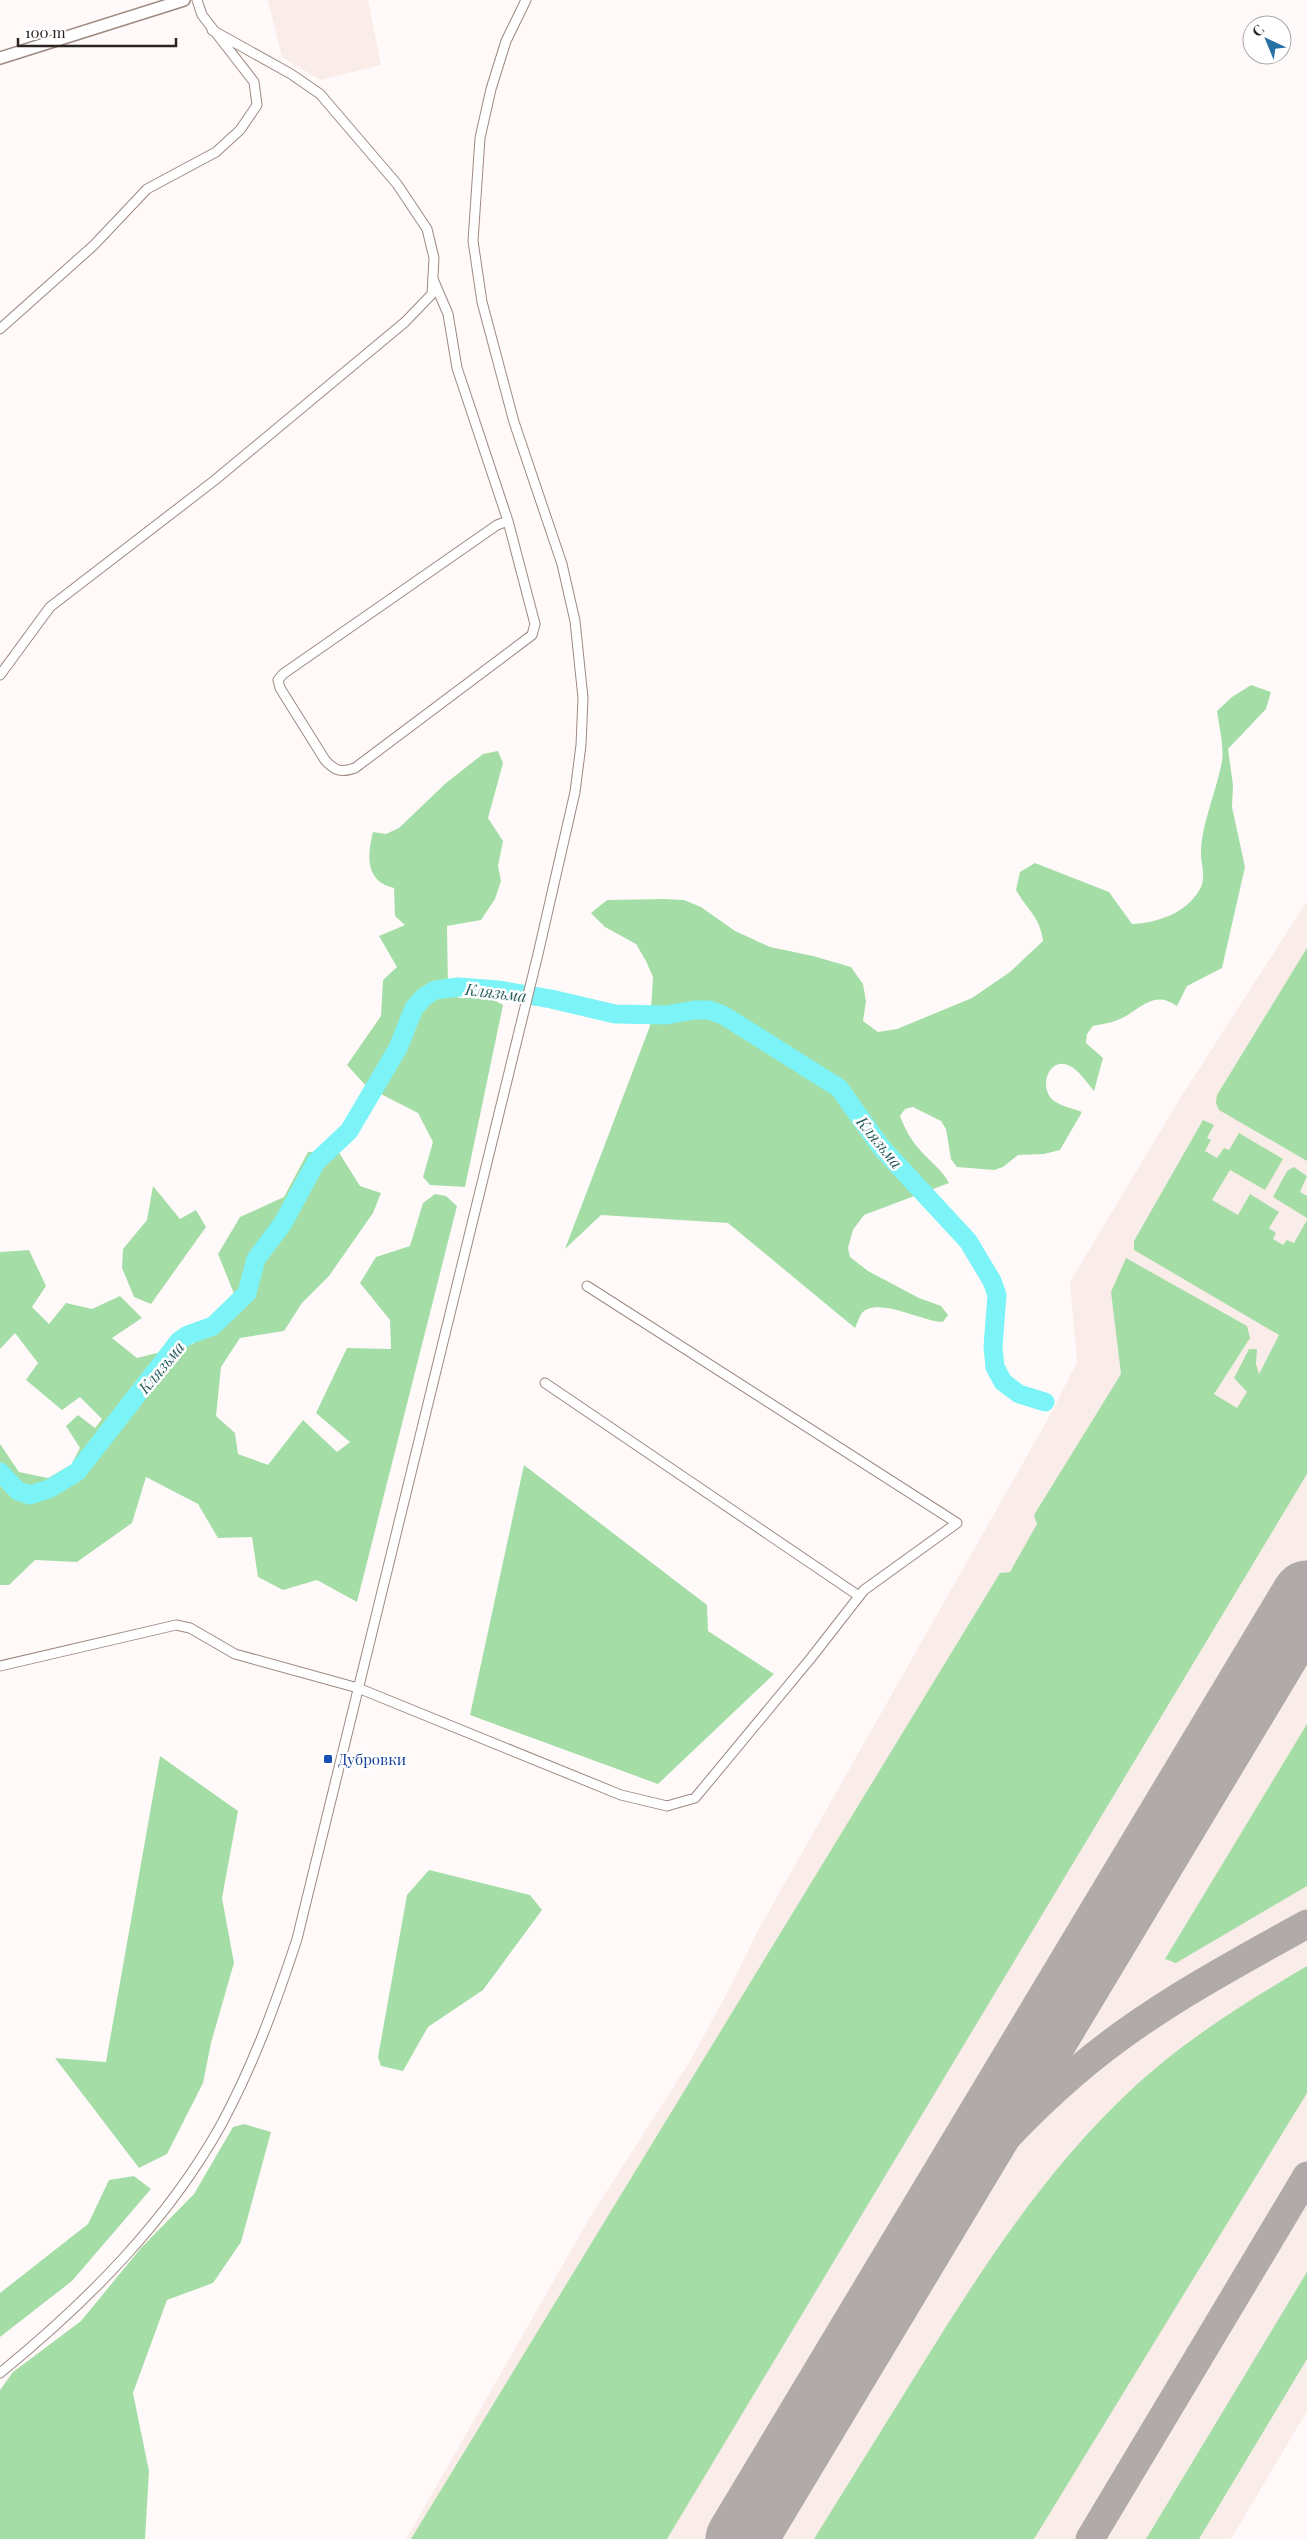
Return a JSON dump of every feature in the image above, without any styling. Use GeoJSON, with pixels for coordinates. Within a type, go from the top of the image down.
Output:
{"type":"FeatureCollection","features":[{"type":"Feature","properties":{"kind":"street"},"geometry":{"type":"LineString","coordinates":[[0,58],[184,0]]}},
{"type":"Feature","properties":{"kind":"street"},"geometry":{"type":"LineString","coordinates":[[0,329],[94,245],[147,189],[216,152],[240,130],[257,105],[254,82],[212,30],[202,15],[197,0]]}},
{"type":"Feature","properties":{"kind":"street"},"geometry":{"type":"LineString","coordinates":[[0,2372],[51,2331],[98,2286],[141,2237],[184,2183],[220,2125],[266,2029],[297,1939],[521,1027],[575,792],[581,745],[583,698],[575,621],[562,564],[514,422],[482,302],[473,241],[480,138],[491,89],[506,41],[526,0]]}},
{"type":"Feature","properties":{"kind":"street"},"geometry":{"type":"LineString","coordinates":[[0,675],[50,607],[216,480],[405,322],[432,294],[434,258],[428,229],[397,184],[320,94],[290,74],[212,30]]}},
{"type":"Feature","properties":{"kind":"street"},"geometry":{"type":"LineString","coordinates":[[433,279],[448,314],[458,368],[508,521],[535,624],[532,635],[355,768],[344,772],[334,769],[325,760],[280,688],[278,680],[283,674],[497,525],[508,521]]}},
{"type":"Feature","properties":{"kind":"street"},"geometry":{"type":"LineString","coordinates":[[0,1666],[176,1625],[190,1628],[235,1654],[358,1688],[621,1795],[667,1806],[695,1798],[864,1590],[957,1523],[587,1286]]}},
{"type":"Feature","properties":{"kind":"street"},"geometry":{"type":"LineString","coordinates":[[546,1383],[859,1596]]}},
{"type":"Feature","properties":{"kind":"shaded area"},"geometry":{"type":"Polygon","coordinates":[[[268,0],[368,0],[381,65],[320,80],[282,57],[268,0]]]}},
{"type":"Feature","properties":{"kind":"shaded area"},"geometry":{"type":"Polygon","coordinates":[[[1307,901],[1307,2411],[1231,2539],[406,2539],[589,2219],[690,2061],[732,1984],[757,1932],[1049,1417],[1077,1362],[1070,1282],[1179,1100],[1307,901]]]}},
{"type":"Feature","properties":{"kind":"green space"},"geometry":{"type":"Polygon","coordinates":[[[1251,685],[1271,692],[1266,709],[1228,749],[1233,785],[1232,807],[1245,867],[1222,968],[1187,986],[1177,1006],[1161,999],[1154,1000],[1147,1002],[1117,1020],[1093,1026],[1087,1034],[1086,1043],[1103,1058],[1094,1091],[1074,1068],[1063,1064],[1051,1068],[1046,1081],[1046,1088],[1053,1100],[1082,1112],[1060,1150],[1044,1154],[1018,1155],[1003,1167],[994,1170],[957,1167],[951,1159],[946,1129],[941,1121],[913,1107],[905,1109],[900,1116],[914,1142],[949,1183],[864,1215],[853,1230],[848,1248],[850,1257],[868,1271],[919,1298],[941,1306],[948,1315],[943,1322],[879,1307],[862,1313],[855,1328],[728,1223],[601,1215],[565,1249],[650,1026],[653,977],[646,961],[636,944],[605,927],[591,913],[607,900],[684,900],[701,907],[735,931],[770,947],[813,956],[851,967],[863,984],[866,1001],[863,1021],[878,1032],[897,1029],[972,998],[1010,972],[1043,941],[1036,920],[1016,890],[1020,872],[1035,863],[1109,892],[1132,924],[1161,919],[1187,904],[1202,884],[1202,840],[1222,761],[1222,743],[1217,711],[1232,697],[1251,685]]]}},
{"type":"Feature","properties":{"kind":"green space"},"geometry":{"type":"Polygon","coordinates":[[[498,751],[503,763],[488,818],[503,841],[498,866],[501,881],[495,899],[481,920],[447,926],[448,987],[459,998],[490,998],[503,1005],[465,1187],[430,1185],[423,1177],[433,1142],[418,1113],[367,1087],[347,1065],[381,1016],[383,980],[397,967],[379,936],[405,925],[395,916],[394,888],[385,885],[373,874],[369,858],[371,841],[373,832],[386,834],[399,828],[446,783],[483,754],[498,751]]]}},
{"type":"Feature","properties":{"kind":"green space"},"geometry":{"type":"Polygon","coordinates":[[[1307,948],[1307,1161],[1219,1110],[1216,1103],[1217,1095],[1307,948]]]}},
{"type":"Feature","properties":{"kind":"green space"},"geometry":{"type":"Polygon","coordinates":[[[1203,1120],[1214,1125],[1207,1138],[1211,1140],[1205,1151],[1217,1158],[1224,1148],[1229,1150],[1239,1133],[1283,1159],[1265,1190],[1230,1170],[1212,1200],[1238,1215],[1250,1194],[1279,1212],[1269,1228],[1276,1233],[1273,1239],[1283,1245],[1287,1240],[1294,1243],[1307,1220],[1307,1474],[667,2539],[411,2539],[1000,1573],[1010,1572],[1037,1524],[1034,1515],[1121,1374],[1111,1292],[1126,1258],[1247,1326],[1250,1338],[1214,1394],[1237,1408],[1247,1392],[1234,1378],[1249,1349],[1257,1349],[1256,1364],[1259,1374],[1279,1335],[1134,1250],[1134,1241],[1203,1120]]]}},
{"type":"Feature","properties":{"kind":"green space"},"geometry":{"type":"Polygon","coordinates":[[[338,1151],[360,1186],[381,1193],[373,1213],[329,1276],[302,1303],[284,1331],[240,1338],[221,1367],[216,1416],[235,1433],[238,1454],[268,1465],[303,1420],[337,1452],[350,1442],[316,1413],[347,1348],[391,1349],[390,1320],[360,1283],[376,1257],[410,1246],[423,1203],[435,1194],[446,1196],[457,1206],[357,1602],[317,1580],[283,1590],[258,1577],[252,1537],[218,1538],[198,1504],[146,1477],[132,1523],[77,1562],[35,1560],[9,1585],[0,1585],[0,1444],[19,1472],[48,1478],[71,1465],[80,1448],[66,1426],[78,1415],[95,1428],[102,1419],[80,1397],[62,1410],[26,1380],[38,1363],[15,1333],[0,1349],[0,1252],[29,1250],[46,1286],[32,1307],[49,1324],[66,1303],[92,1309],[120,1296],[142,1318],[112,1338],[137,1358],[193,1344],[235,1296],[218,1254],[240,1217],[284,1197],[308,1152],[338,1151]]]}},
{"type":"Feature","properties":{"kind":"green space"},"geometry":{"type":"Polygon","coordinates":[[[1294,1167],[1307,1176],[1300,1192],[1307,1196],[1307,1218],[1273,1197],[1287,1171],[1294,1167]]]}},
{"type":"Feature","properties":{"kind":"green space"},"geometry":{"type":"Polygon","coordinates":[[[153,1186],[180,1219],[196,1210],[206,1227],[151,1304],[134,1297],[122,1268],[123,1249],[147,1220],[153,1186]]]}},
{"type":"Feature","properties":{"kind":"green space"},"geometry":{"type":"Polygon","coordinates":[[[524,1465],[707,1605],[708,1631],[774,1674],[658,1784],[470,1715],[524,1465]]]}},
{"type":"Feature","properties":{"kind":"green space"},"geometry":{"type":"Polygon","coordinates":[[[1307,1724],[1307,1886],[1176,1963],[1165,1959],[1307,1724]]]}},
{"type":"Feature","properties":{"kind":"green space"},"geometry":{"type":"Polygon","coordinates":[[[160,1756],[238,1811],[222,1898],[234,1963],[211,2043],[203,2083],[167,2154],[139,2168],[55,2058],[106,2062],[160,1756]]]}},
{"type":"Feature","properties":{"kind":"green space"},"geometry":{"type":"Polygon","coordinates":[[[429,1870],[530,1895],[542,1910],[483,1990],[428,2027],[403,2071],[381,2066],[378,2057],[407,1895],[429,1870]]]}},
{"type":"Feature","properties":{"kind":"green space"},"geometry":{"type":"Polygon","coordinates":[[[1307,1966],[1307,2093],[1034,2539],[814,2539],[968,2292],[1017,2220],[1071,2153],[1100,2120],[1172,2055],[1238,2008],[1307,1966]]]}},
{"type":"Feature","properties":{"kind":"green space"},"geometry":{"type":"Polygon","coordinates":[[[244,2124],[271,2132],[241,2242],[213,2283],[167,2300],[133,2393],[149,2471],[145,2539],[0,2539],[0,2390],[13,2372],[81,2321],[141,2248],[194,2194],[233,2127],[244,2124]]]}},
{"type":"Feature","properties":{"kind":"green space"},"geometry":{"type":"Polygon","coordinates":[[[134,2176],[151,2189],[72,2281],[0,2337],[0,2293],[88,2224],[109,2180],[134,2176]]]}},
{"type":"Feature","properties":{"kind":"green space"},"geometry":{"type":"Polygon","coordinates":[[[1307,2272],[1307,2359],[1199,2539],[1146,2539],[1307,2272]]]}},
{"type":"Feature","properties":{"kind":"waterway","name":"Клязьма"},"geometry":{"type":"LineString","coordinates":[[0,1472],[18,1491],[30,1495],[49,1489],[77,1472],[179,1341],[188,1335],[213,1326],[247,1293],[256,1259],[283,1223],[316,1162],[349,1131],[398,1048],[414,1008],[424,997],[435,990],[458,987],[499,990],[551,999],[615,1014],[666,1015],[694,1010],[709,1010],[723,1015],[839,1088],[881,1147],[968,1241],[992,1281],[997,1295],[993,1347],[995,1367],[1003,1382],[1019,1394],[1045,1402]]}},
{"type":"Feature","properties":{"kind":"taxiway"},"geometry":{"type":"LineString","coordinates":[[904,2267],[970,2177],[998,2146],[1074,2073],[1157,2011],[1216,1975],[1307,1924]]}},
{"type":"Feature","properties":{"kind":"taxiway"},"geometry":{"type":"LineString","coordinates":[[1090,2539],[1307,2176]]}},
{"type":"Feature","properties":{"kind":"runway"},"geometry":{"type":"LineString","coordinates":[[741,2539],[1307,1596]]}},
{"type":"Feature","properties":{"kind":"place","name":"Дубровки"},"geometry":{"type":"Point","coordinates":[328,1759]}}]}
